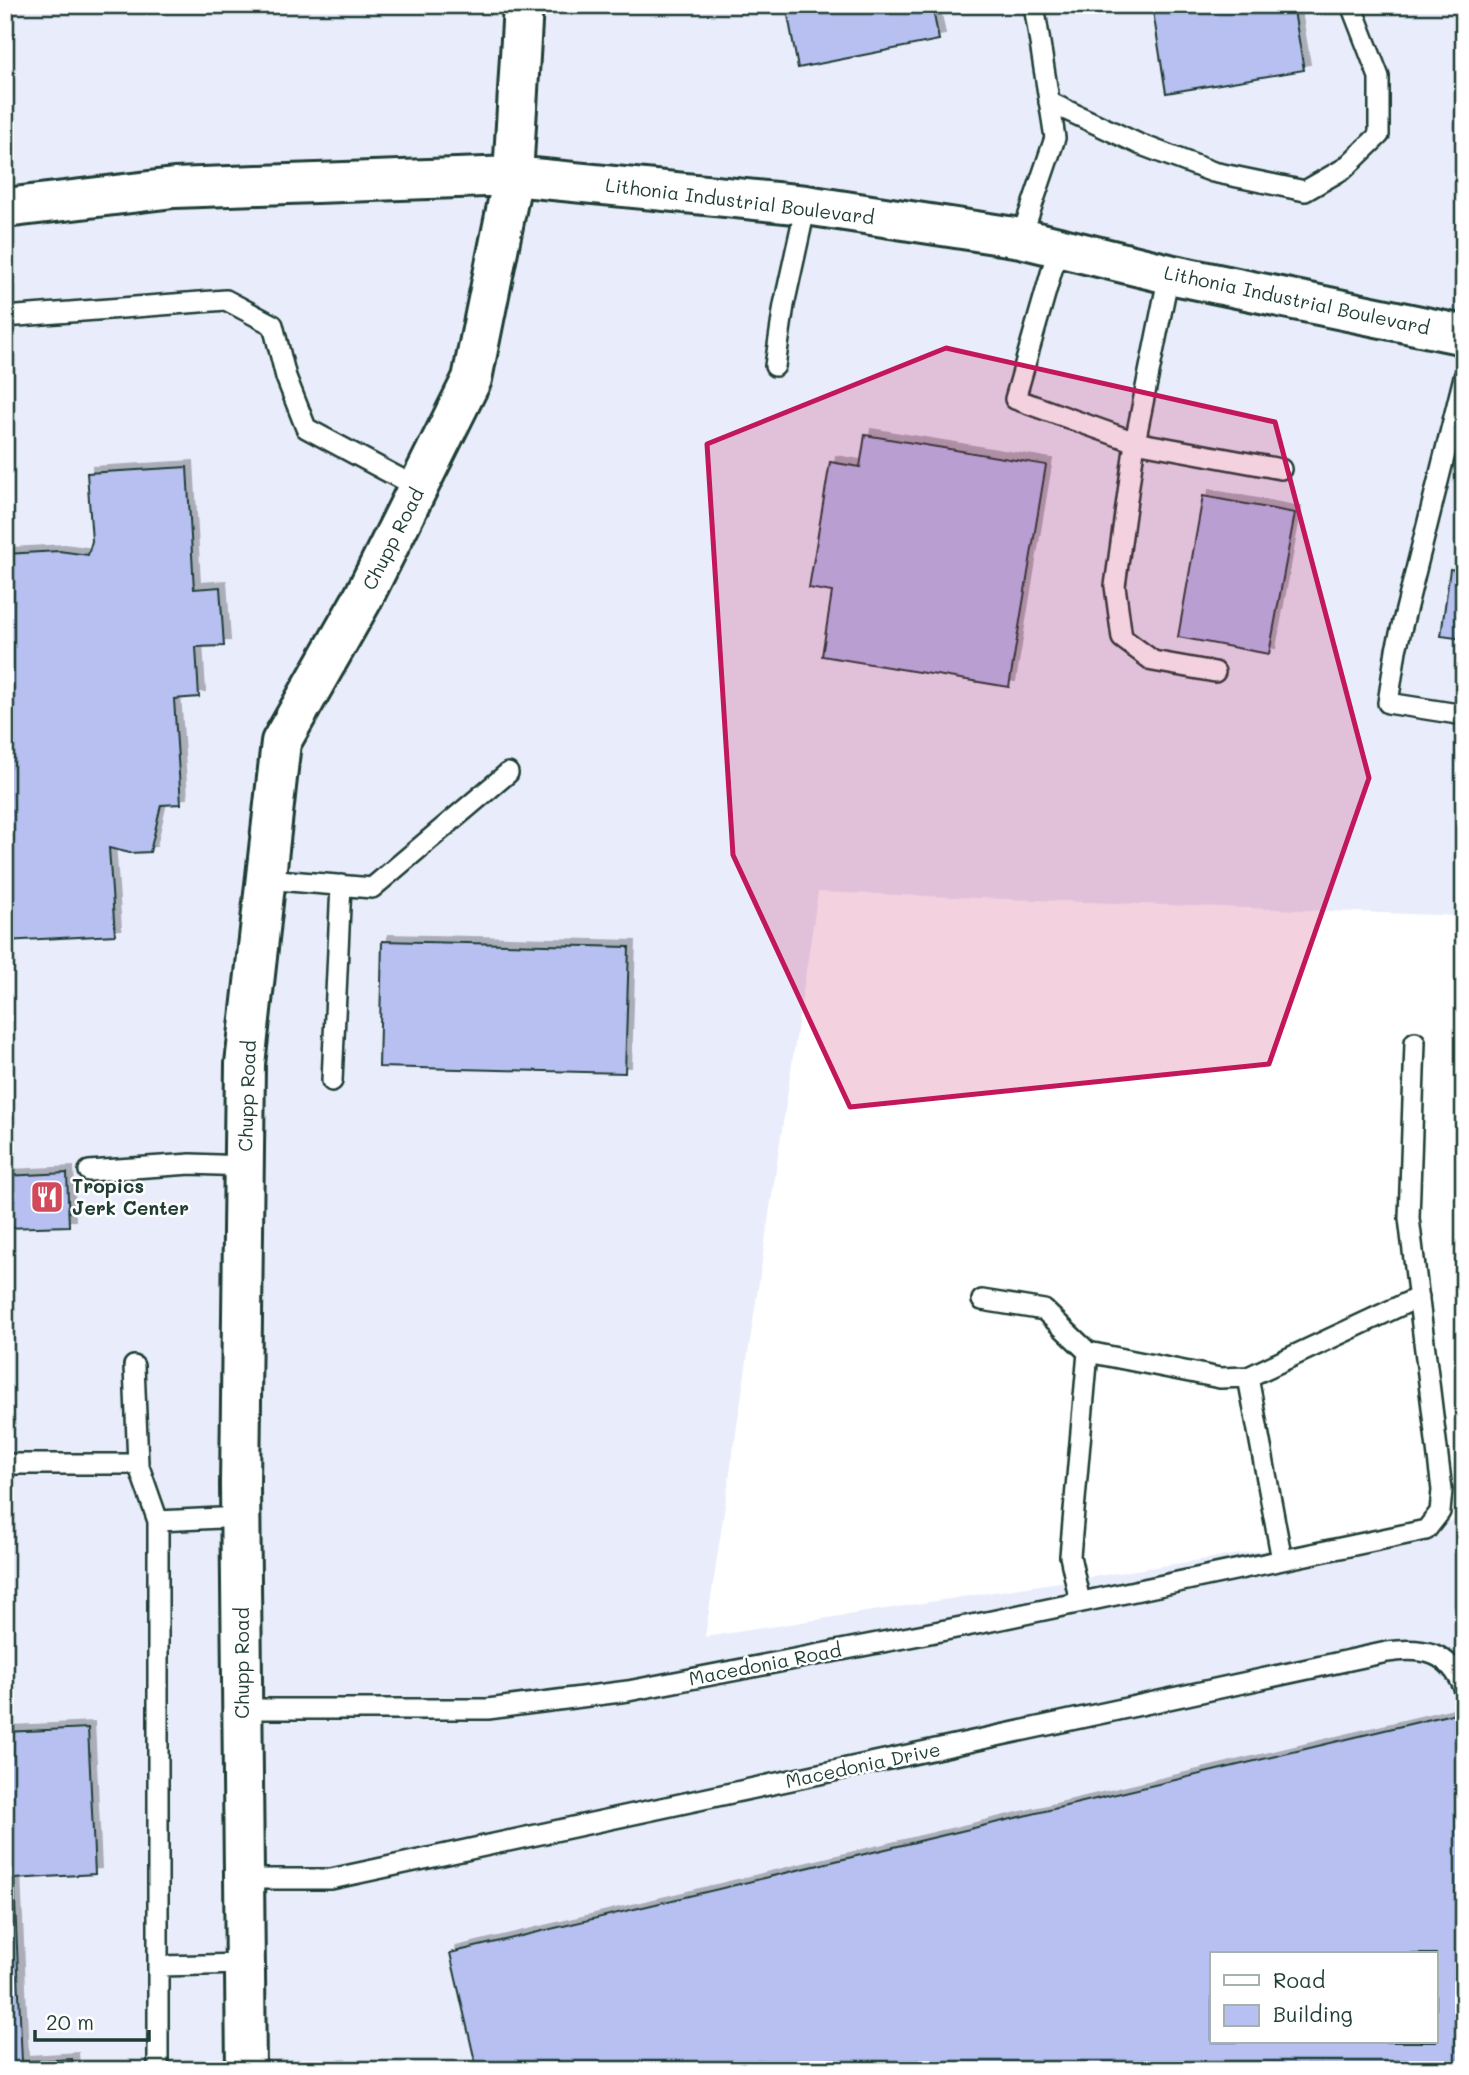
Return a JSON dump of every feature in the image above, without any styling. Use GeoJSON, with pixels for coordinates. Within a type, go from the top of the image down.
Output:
{"type":"FeatureCollection","features":[{"type":"Feature","properties":{"kind":"street","name":"Chupp Road"},"geometry":{"type":"LineString","coordinates":[[246,2070],[241,1517],[245,1064],[281,741],[363,598],[472,379],[513,176],[523,5]]}},
{"type":"Feature","properties":{"kind":"street","name":"Lithonia Industrial Boulevard"},"geometry":{"type":"LineString","coordinates":[[5,208],[174,188],[513,176],[806,205],[1021,238],[1169,274],[1464,335]]}},
{"type":"Feature","properties":{"kind":"lane"},"geometry":{"type":"LineString","coordinates":[[1021,238],[1055,138],[1034,5]]}},
{"type":"Feature","properties":{"kind":"lane"},"geometry":{"type":"LineString","coordinates":[[1049,102],[1139,144],[1213,173],[1305,191],[1345,168],[1379,135],[1379,77],[1351,5]]}},
{"type":"Feature","properties":{"kind":"lane"},"geometry":{"type":"LineString","coordinates":[[775,366],[784,305],[806,205]]}},
{"type":"Feature","properties":{"kind":"lane"},"geometry":{"type":"LineString","coordinates":[[1058,249],[1015,399],[1135,442],[1281,469]]}},
{"type":"Feature","properties":{"kind":"lane"},"geometry":{"type":"LineString","coordinates":[[1169,274],[1135,442],[1115,586],[1122,638],[1153,661],[1215,671]]}},
{"type":"Feature","properties":{"kind":"lane"},"geometry":{"type":"LineString","coordinates":[[5,317],[226,300],[274,325],[286,377],[306,428],[418,488]]}},
{"type":"Feature","properties":{"kind":"lane"},"geometry":{"type":"LineString","coordinates":[[1464,377],[1396,650],[1388,703],[1464,715]]}},
{"type":"Feature","properties":{"kind":"lane"},"geometry":{"type":"LineString","coordinates":[[266,879],[372,888],[508,773]]}},
{"type":"Feature","properties":{"kind":"lane"},"geometry":{"type":"LineString","coordinates":[[332,1081],[341,885]]}},
{"type":"Feature","properties":{"kind":"lane","name":"Macedonia Road"},"geometry":{"type":"LineString","coordinates":[[242,1709],[488,1709],[628,1691],[1080,1602],[1426,1530],[1440,1513],[1442,1490],[1409,1218],[1415,1042]]}},
{"type":"Feature","properties":{"kind":"lane"},"geometry":{"type":"LineString","coordinates":[[89,1171],[191,1164],[244,1166]]}},
{"type":"Feature","properties":{"kind":"lane"},"geometry":{"type":"LineString","coordinates":[[982,1300],[1044,1311],[1088,1352],[1220,1378],[1248,1377],[1419,1297]]}},
{"type":"Feature","properties":{"kind":"lane"},"geometry":{"type":"LineString","coordinates":[[1080,1602],[1070,1556],[1088,1352]]}},
{"type":"Feature","properties":{"kind":"lane"},"geometry":{"type":"LineString","coordinates":[[134,1366],[138,1464],[158,1521],[158,2070]]}},
{"type":"Feature","properties":{"kind":"lane"},"geometry":{"type":"LineString","coordinates":[[1248,1377],[1282,1560]]}},
{"type":"Feature","properties":{"kind":"lane"},"geometry":{"type":"LineString","coordinates":[[5,1464],[138,1464]]}},
{"type":"Feature","properties":{"kind":"lane"},"geometry":{"type":"LineString","coordinates":[[158,1521],[241,1517]]}},
{"type":"Feature","properties":{"kind":"lane","name":"Macedonia Drive"},"geometry":{"type":"LineString","coordinates":[[244,1879],[331,1879],[1387,1652],[1414,1648],[1440,1658],[1456,1668],[1464,1688]]}},
{"type":"Feature","properties":{"kind":"lane"},"geometry":{"type":"LineString","coordinates":[[160,1966],[245,1964]]}},
{"type":"Feature","properties":{"kind":"highlighted area"},"geometry":{"type":"Polygon","coordinates":[[[946,348],[1275,422],[1369,778],[1269,1064],[850,1107],[733,855],[707,444],[946,348]]]}},
{"type":"Feature","properties":{"kind":"shaded area"},"geometry":{"type":"Polygon","coordinates":[[[5,5],[1464,5],[1464,916],[818,892],[705,1637],[1464,1519],[1464,2070],[5,2070],[5,5]]]}},
{"type":"Feature","properties":{"kind":"building"},"geometry":{"type":"Polygon","coordinates":[[[786,5],[932,5],[939,40],[798,68],[786,5]]]}},
{"type":"Feature","properties":{"kind":"building"},"geometry":{"type":"Polygon","coordinates":[[[1152,5],[1293,5],[1304,70],[1166,93],[1152,5]]]}},
{"type":"Feature","properties":{"kind":"building"},"geometry":{"type":"Polygon","coordinates":[[[865,435],[1046,465],[1009,687],[822,656],[832,592],[809,588],[830,462],[860,467],[865,435]]]}},
{"type":"Feature","properties":{"kind":"building"},"geometry":{"type":"Polygon","coordinates":[[[187,467],[194,589],[220,587],[224,646],[196,647],[199,697],[174,699],[181,804],[161,805],[150,852],[130,853],[109,848],[115,935],[5,941],[5,554],[59,551],[88,555],[92,541],[87,473],[187,467]]]}},
{"type":"Feature","properties":{"kind":"building"},"geometry":{"type":"Polygon","coordinates":[[[1203,496],[1295,513],[1269,654],[1178,637],[1203,496]]]}},
{"type":"Feature","properties":{"kind":"building"},"geometry":{"type":"Polygon","coordinates":[[[1450,569],[1464,571],[1464,639],[1441,636],[1450,569]]]}},
{"type":"Feature","properties":{"kind":"building"},"geometry":{"type":"Polygon","coordinates":[[[382,941],[629,947],[625,1073],[379,1067],[382,941]]]}},
{"type":"Feature","properties":{"kind":"building"},"geometry":{"type":"Polygon","coordinates":[[[67,1173],[69,1226],[5,1228],[5,1176],[67,1173]]]}},
{"type":"Feature","properties":{"kind":"building"},"geometry":{"type":"Polygon","coordinates":[[[1456,1713],[1464,1747],[1464,2063],[1437,2070],[477,2070],[450,1953],[1456,1713]]]}},
{"type":"Feature","properties":{"kind":"building"},"geometry":{"type":"Polygon","coordinates":[[[88,1728],[95,1874],[14,1879],[22,2062],[72,2059],[73,2070],[5,2070],[5,1732],[88,1728]]]}},
{"type":"Feature","properties":{"kind":"place","name":"Tropics Jerk Center"},"geometry":{"type":"Point","coordinates":[47,1197]}}]}
